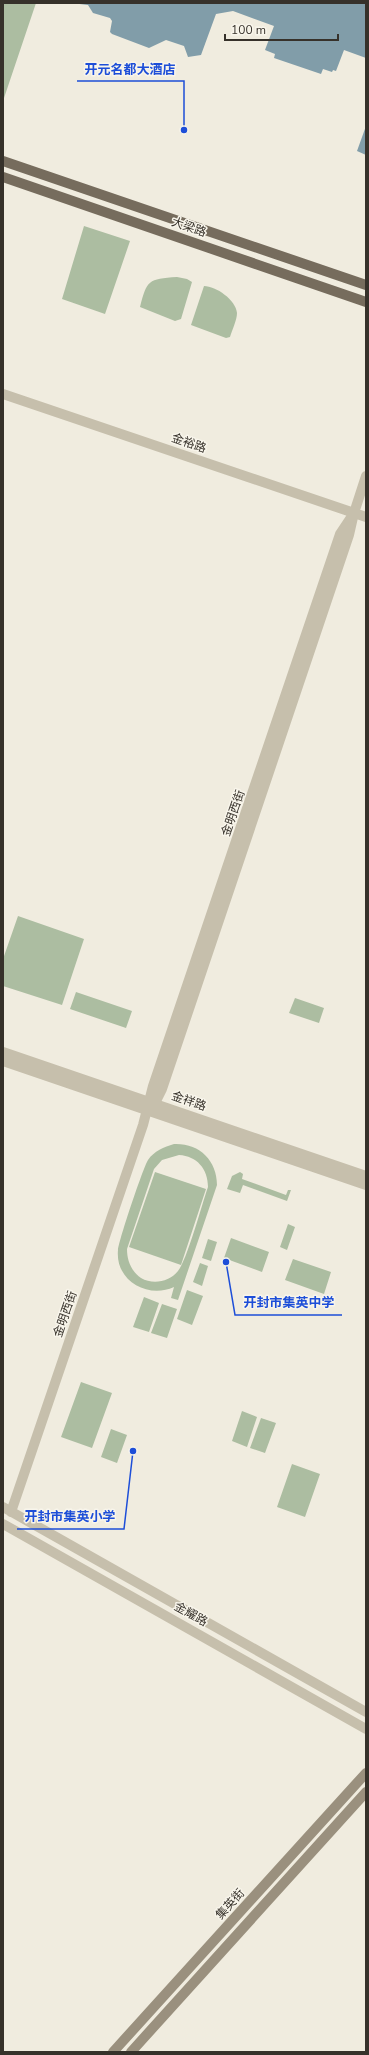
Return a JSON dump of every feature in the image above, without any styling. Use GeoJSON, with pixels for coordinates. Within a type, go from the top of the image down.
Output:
{"type":"FeatureCollection","features":[{"type":"Feature","properties":{"kind":"main road","name":"大梁路"},"geometry":{"type":"LineString","coordinates":[[3,161],[366,285]]}},
{"type":"Feature","properties":{"kind":"main road","name":"大梁路"},"geometry":{"type":"LineString","coordinates":[[3,177],[366,302]]}},
{"type":"Feature","properties":{"kind":"main road","name":"集英街"},"geometry":{"type":"LineString","coordinates":[[113,2052],[366,1773]]}},
{"type":"Feature","properties":{"kind":"main road"},"geometry":{"type":"LineString","coordinates":[[131,2052],[366,1792]]}},
{"type":"Feature","properties":{"kind":"street","name":"金裕路"},"geometry":{"type":"LineString","coordinates":[[3,394],[366,517]]}},
{"type":"Feature","properties":{"kind":"street","name":"金明西街"},"geometry":{"type":"LineString","coordinates":[[7,1510],[143,1125],[150,1106],[162,1089],[349,535],[354,513],[366,476]]}},
{"type":"Feature","properties":{"kind":"street","name":"金祥路"},"geometry":{"type":"LineString","coordinates":[[3,1052],[366,1185]]}},
{"type":"Feature","properties":{"kind":"street","name":"金祥路"},"geometry":{"type":"LineString","coordinates":[[3,1061],[150,1106],[366,1176]]}},
{"type":"Feature","properties":{"kind":"street","name":"金耀路"},"geometry":{"type":"LineString","coordinates":[[7,1510],[366,1712]]}},
{"type":"Feature","properties":{"kind":"street","name":"金耀路"},"geometry":{"type":"LineString","coordinates":[[3,1524],[343,1714],[366,1729]]}},
{"type":"Feature","properties":{"kind":"green space"},"geometry":{"type":"Polygon","coordinates":[[[3,3],[36,3],[3,101],[3,3]]]}},
{"type":"Feature","properties":{"kind":"green space"},"geometry":{"type":"Polygon","coordinates":[[[84,226],[130,241],[105,314],[62,299],[84,226]]]}},
{"type":"Feature","properties":{"kind":"green space"},"geometry":{"type":"Polygon","coordinates":[[[177,277],[187,279],[192,282],[181,319],[175,321],[140,307],[147,286],[150,283],[154,280],[177,277]]]}},
{"type":"Feature","properties":{"kind":"green space"},"geometry":{"type":"Polygon","coordinates":[[[204,286],[214,288],[225,295],[236,308],[236,319],[230,337],[226,338],[191,325],[204,286]]]}},
{"type":"Feature","properties":{"kind":"green space"},"geometry":{"type":"Polygon","coordinates":[[[18,916],[84,939],[62,1005],[3,986],[3,959],[18,916]]]}},
{"type":"Feature","properties":{"kind":"green space"},"geometry":{"type":"Polygon","coordinates":[[[76,992],[132,1011],[126,1028],[70,1009],[76,992]]]}},
{"type":"Feature","properties":{"kind":"green space"},"geometry":{"type":"Polygon","coordinates":[[[295,998],[324,1008],[319,1023],[289,1013],[295,998]]]}},
{"type":"Feature","properties":{"kind":"green space"},"geometry":{"type":"Polygon","coordinates":[[[174,1144],[191,1146],[205,1155],[214,1168],[217,1185],[178,1300],[171,1298],[174,1287],[154,1291],[135,1285],[122,1271],[118,1261],[119,1244],[145,1166],[153,1154],[174,1144]],[[179,1155],[162,1160],[154,1169],[127,1249],[132,1269],[141,1278],[146,1280],[156,1282],[166,1280],[174,1275],[182,1265],[208,1187],[204,1169],[196,1161],[179,1155]]]}},
{"type":"Feature","properties":{"kind":"green space"},"geometry":{"type":"Polygon","coordinates":[[[155,1172],[206,1189],[181,1265],[129,1247],[155,1172]]]}},
{"type":"Feature","properties":{"kind":"green space"},"geometry":{"type":"Polygon","coordinates":[[[240,1172],[243,1174],[242,1179],[286,1195],[288,1190],[291,1190],[287,1201],[243,1185],[240,1193],[227,1189],[232,1176],[240,1172]]]}},
{"type":"Feature","properties":{"kind":"green space"},"geometry":{"type":"Polygon","coordinates":[[[288,1224],[295,1227],[287,1250],[280,1247],[288,1224]]]}},
{"type":"Feature","properties":{"kind":"green space"},"geometry":{"type":"Polygon","coordinates":[[[231,1238],[269,1252],[262,1272],[224,1258],[231,1238]]]}},
{"type":"Feature","properties":{"kind":"green space"},"geometry":{"type":"Polygon","coordinates":[[[208,1239],[217,1242],[211,1261],[202,1258],[208,1239]]]}},
{"type":"Feature","properties":{"kind":"green space"},"geometry":{"type":"Polygon","coordinates":[[[293,1259],[331,1272],[324,1294],[285,1280],[293,1259]]]}},
{"type":"Feature","properties":{"kind":"green space"},"geometry":{"type":"Polygon","coordinates":[[[200,1263],[208,1266],[202,1286],[193,1282],[200,1263]]]}},
{"type":"Feature","properties":{"kind":"green space"},"geometry":{"type":"Polygon","coordinates":[[[187,1290],[203,1296],[192,1325],[177,1319],[187,1290]]]}},
{"type":"Feature","properties":{"kind":"green space"},"geometry":{"type":"Polygon","coordinates":[[[144,1297],[159,1303],[149,1332],[133,1327],[144,1297]]]}},
{"type":"Feature","properties":{"kind":"green space"},"geometry":{"type":"Polygon","coordinates":[[[162,1304],[177,1309],[167,1338],[151,1333],[162,1304]]]}},
{"type":"Feature","properties":{"kind":"green space"},"geometry":{"type":"Polygon","coordinates":[[[81,1382],[112,1393],[92,1448],[61,1437],[81,1382]]]}},
{"type":"Feature","properties":{"kind":"green space"},"geometry":{"type":"Polygon","coordinates":[[[242,1411],[257,1417],[247,1447],[232,1441],[242,1411]]]}},
{"type":"Feature","properties":{"kind":"green space"},"geometry":{"type":"Polygon","coordinates":[[[261,1418],[276,1423],[265,1453],[250,1448],[261,1418]]]}},
{"type":"Feature","properties":{"kind":"green space"},"geometry":{"type":"Polygon","coordinates":[[[111,1429],[127,1435],[117,1463],[101,1457],[111,1429]]]}},
{"type":"Feature","properties":{"kind":"green space"},"geometry":{"type":"Polygon","coordinates":[[[292,1464],[320,1474],[305,1517],[277,1507],[292,1464]]]}},
{"type":"Feature","properties":{"kind":"water"},"geometry":{"type":"Polygon","coordinates":[[[71,3],[366,3],[366,58],[344,50],[336,71],[333,70],[332,72],[323,69],[321,74],[274,58],[275,54],[265,50],[274,26],[233,11],[216,14],[201,55],[188,57],[184,46],[166,40],[149,48],[112,34],[110,32],[112,21],[110,18],[93,13],[88,5],[71,3]]]}},
{"type":"Feature","properties":{"kind":"water"},"geometry":{"type":"Polygon","coordinates":[[[366,126],[366,155],[357,151],[366,126]]]}},
{"type":"Feature","properties":{"kind":"place","name":"开元名都大酒店"},"geometry":{"type":"Point","coordinates":[184,130]}},
{"type":"Feature","properties":{"kind":"place","name":"开封市集英中学"},"geometry":{"type":"Point","coordinates":[226,1262]}},
{"type":"Feature","properties":{"kind":"place","name":"开封市集英小学"},"geometry":{"type":"Point","coordinates":[133,1451]}}]}
